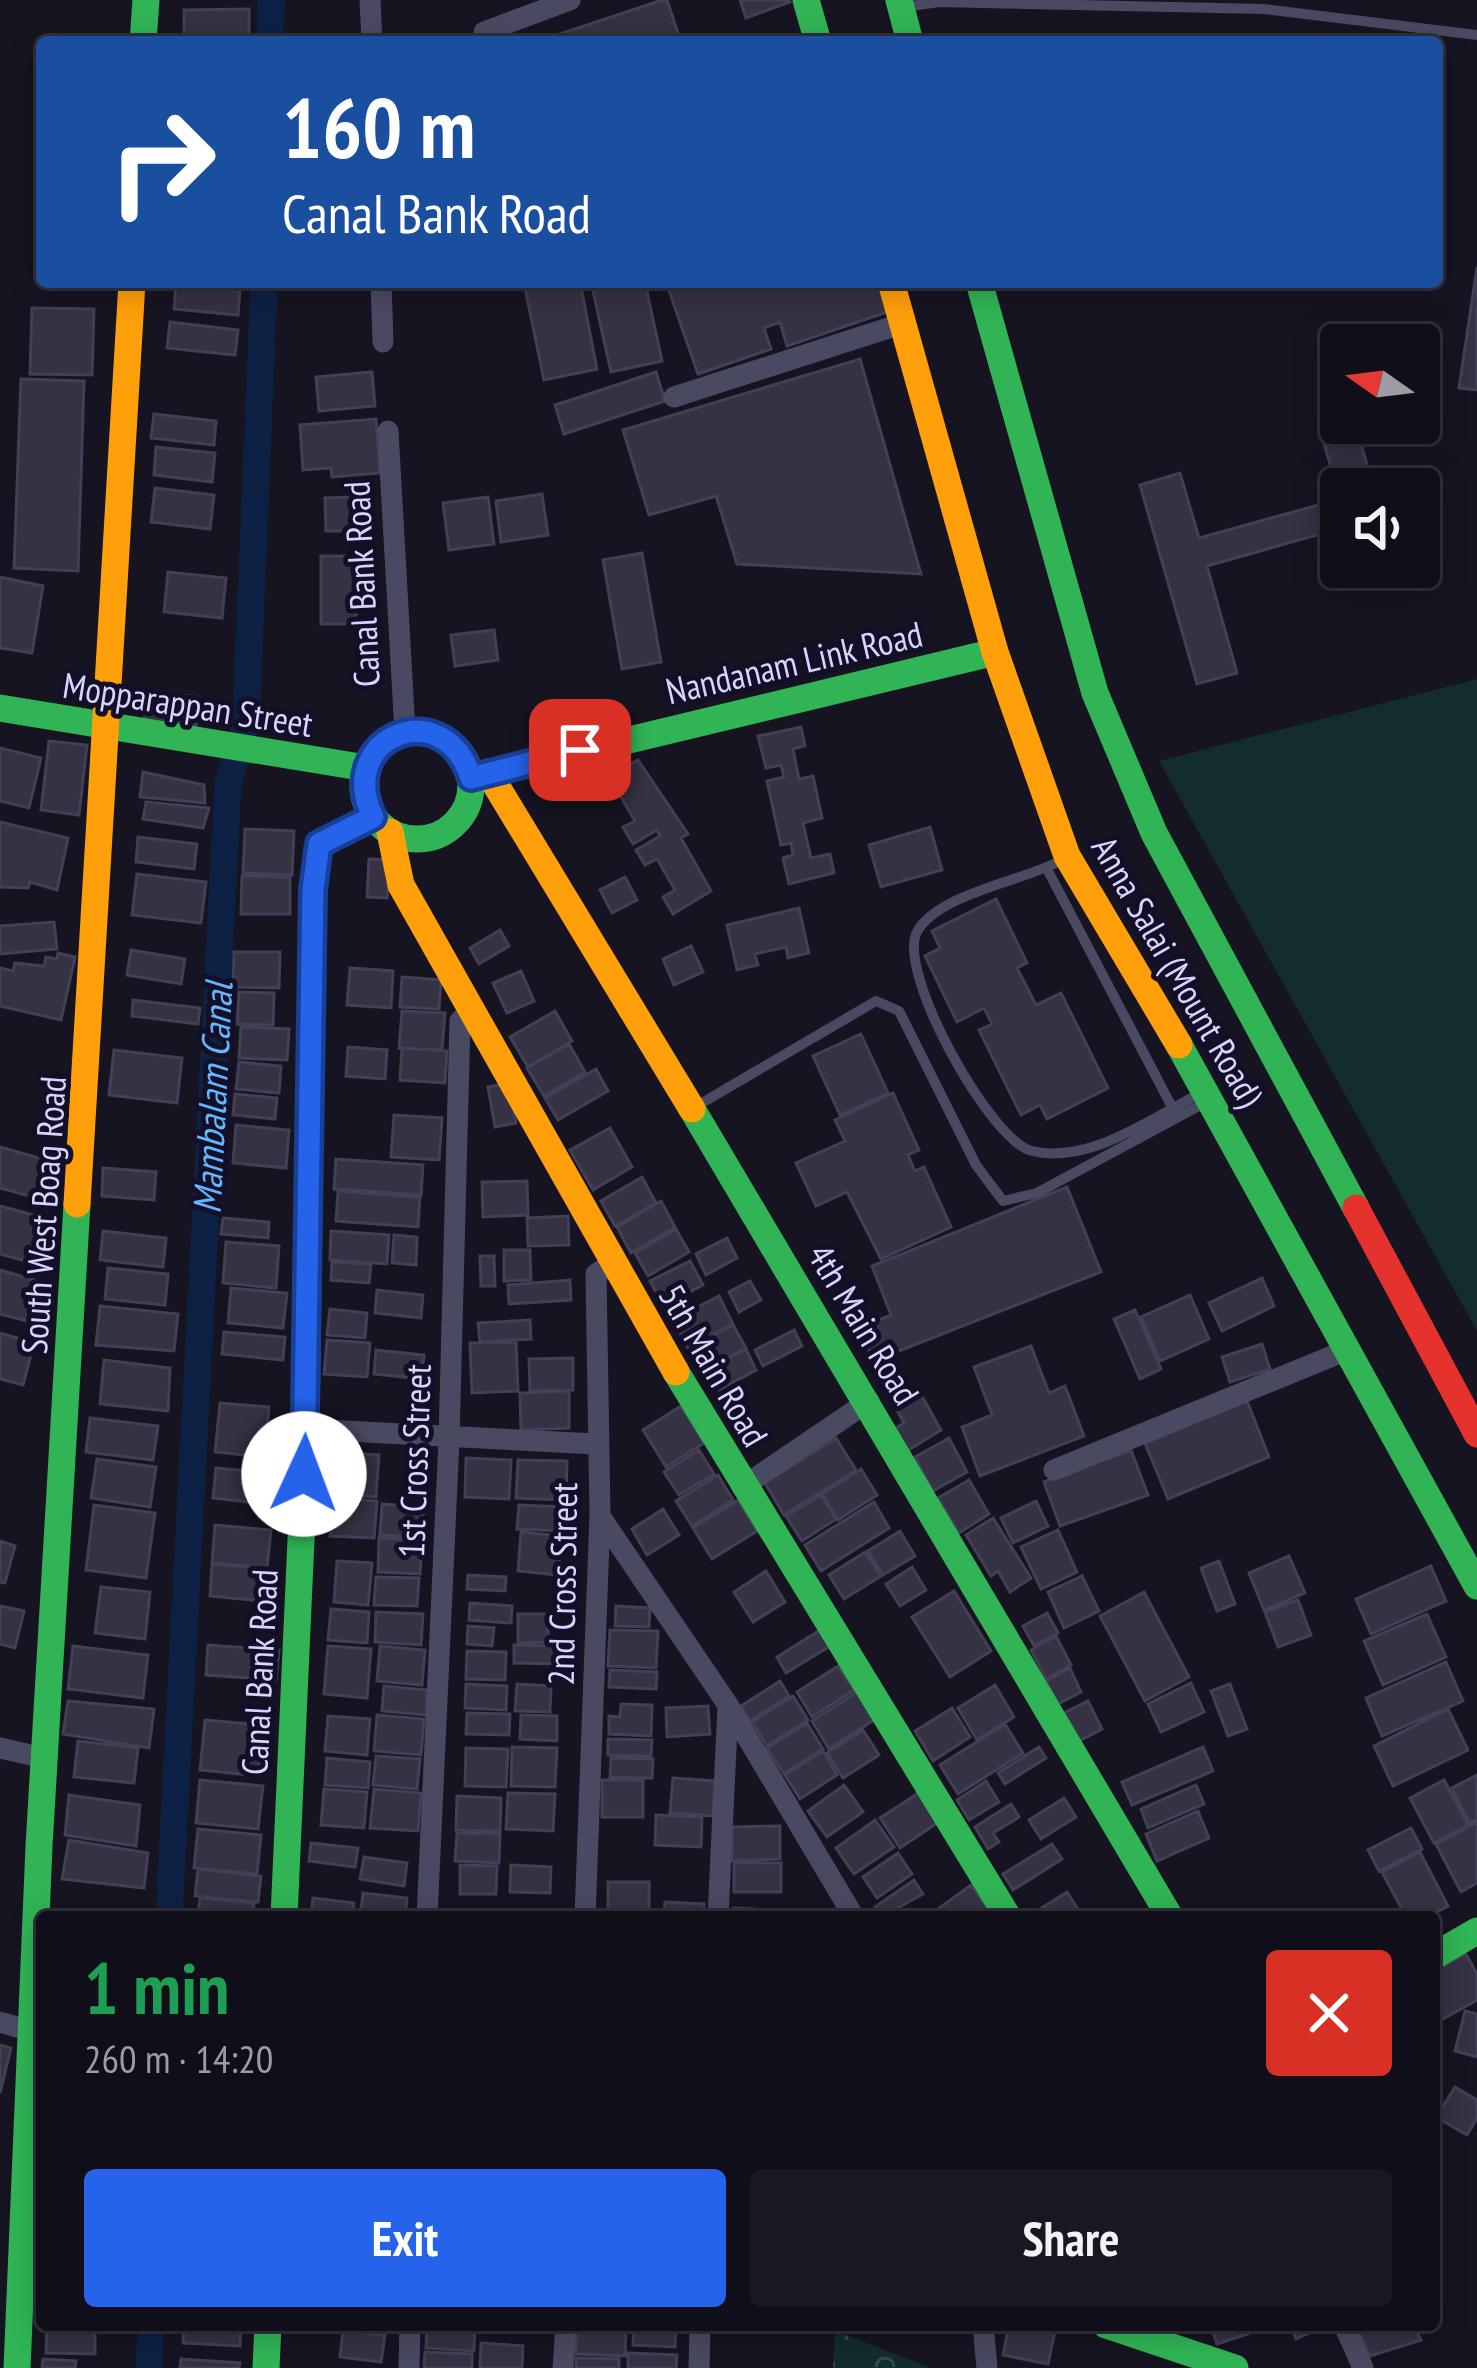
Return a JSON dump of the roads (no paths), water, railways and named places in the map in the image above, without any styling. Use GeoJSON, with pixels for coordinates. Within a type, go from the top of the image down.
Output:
{"type":"FeatureCollection","features":[{"type":"Feature","properties":{"kind":"street"},"geometry":{"type":"LineString","coordinates":[[143,36],[146,0]]}},
{"type":"Feature","properties":{"kind":"street"},"geometry":{"type":"LineString","coordinates":[[370,0],[372,36]]}},
{"type":"Feature","properties":{"kind":"street"},"geometry":{"type":"LineString","coordinates":[[485,36],[484,32],[570,0]]}},
{"type":"Feature","properties":{"kind":"street"},"geometry":{"type":"LineString","coordinates":[[806,0],[816,36]]}},
{"type":"Feature","properties":{"kind":"street"},"geometry":{"type":"LineString","coordinates":[[900,3],[908,36]]}},
{"type":"Feature","properties":{"kind":"street","name":"South West Boag Road"},"geometry":{"type":"LineString","coordinates":[[40,1911],[44,1758],[110,730],[132,288]]}},
{"type":"Feature","properties":{"kind":"street"},"geometry":{"type":"LineString","coordinates":[[381,288],[383,342]]}},
{"type":"Feature","properties":{"kind":"street","name":"Anna Salai (Mount Road)"},"geometry":{"type":"LineString","coordinates":[[893,288],[1057,862],[1208,1095],[1477,1586]]}},
{"type":"Feature","properties":{"kind":"street","name":"Anna Salai (Mount Road)"},"geometry":{"type":"LineString","coordinates":[[981,288],[1095,693],[1154,833],[1477,1434]]}},
{"type":"Feature","properties":{"kind":"street"},"geometry":{"type":"LineString","coordinates":[[674,397],[904,323]]}},
{"type":"Feature","properties":{"kind":"street","name":"Canal Bank Road"},"geometry":{"type":"LineString","coordinates":[[388,431],[405,732]]}},
{"type":"Feature","properties":{"kind":"street","name":"Nandanam Link Road"},"geometry":{"type":"LineString","coordinates":[[480,775],[995,652]]}},
{"type":"Feature","properties":{"kind":"street","name":"Mopparappan Street"},"geometry":{"type":"LineString","coordinates":[[0,708],[110,730],[366,768]]}},
{"type":"Feature","properties":{"kind":"street"},"geometry":{"type":"LineString","coordinates":[[423,730],[455,746],[480,775],[453,825],[422,838],[381,825],[363,785],[366,768],[381,744],[405,732],[423,730]]}},
{"type":"Feature","properties":{"kind":"street","name":"4th Main Road"},"geometry":{"type":"LineString","coordinates":[[480,775],[692,1108],[1166,1911]]}},
{"type":"Feature","properties":{"kind":"street","name":"Canal Bank Road"},"geometry":{"type":"LineString","coordinates":[[284,1911],[306,1430],[313,890],[319,844],[381,825]]}},
{"type":"Feature","properties":{"kind":"street","name":"5th Main Road"},"geometry":{"type":"LineString","coordinates":[[381,825],[401,885],[742,1487],[1004,1911]]}},
{"type":"Feature","properties":{"kind":"street","name":"1st Cross Street"},"geometry":{"type":"LineString","coordinates":[[428,1911],[449,1440],[460,1021],[470,1010]]}},
{"type":"Feature","properties":{"kind":"street","name":"2nd Cross Street"},"geometry":{"type":"LineString","coordinates":[[586,1911],[600,1516],[596,1274],[614,1262]]}},
{"type":"Feature","properties":{"kind":"street"},"geometry":{"type":"LineString","coordinates":[[1054,1470],[1347,1350]]}},
{"type":"Feature","properties":{"kind":"street"},"geometry":{"type":"LineString","coordinates":[[742,1487],[869,1401]]}},
{"type":"Feature","properties":{"kind":"street"},"geometry":{"type":"LineString","coordinates":[[306,1430],[596,1444]]}},
{"type":"Feature","properties":{"kind":"street"},"geometry":{"type":"LineString","coordinates":[[600,1516],[728,1706],[850,1911]]}},
{"type":"Feature","properties":{"kind":"street"},"geometry":{"type":"LineString","coordinates":[[718,1911],[728,1706]]}},
{"type":"Feature","properties":{"kind":"street"},"geometry":{"type":"LineString","coordinates":[[0,1748],[44,1758]]}},
{"type":"Feature","properties":{"kind":"street"},"geometry":{"type":"LineString","coordinates":[[1440,1953],[1477,1931]]}},
{"type":"Feature","properties":{"kind":"street"},"geometry":{"type":"LineString","coordinates":[[0,2021],[36,2032]]}},
{"type":"Feature","properties":{"kind":"street","name":"South West Boag Road"},"geometry":{"type":"LineString","coordinates":[[17,2368],[10,2274],[36,2041]]}},
{"type":"Feature","properties":{"kind":"street"},"geometry":{"type":"LineString","coordinates":[[266,2368],[268,2331]]}},
{"type":"Feature","properties":{"kind":"street"},"geometry":{"type":"LineString","coordinates":[[409,2368],[410,2331]]}},
{"type":"Feature","properties":{"kind":"street"},"geometry":{"type":"LineString","coordinates":[[563,2368],[566,2331]]}},
{"type":"Feature","properties":{"kind":"street"},"geometry":{"type":"LineString","coordinates":[[698,2368],[700,2331]]}},
{"type":"Feature","properties":{"kind":"street"},"geometry":{"type":"LineString","coordinates":[[983,2331],[986,2368]]}},
{"type":"Feature","properties":{"kind":"street"},"geometry":{"type":"LineString","coordinates":[[1122,2331],[1235,2368]]}},
{"type":"Feature","properties":{"kind":"street"},"geometry":{"type":"LineString","coordinates":[[1196,2331],[1205,2361]]}},
{"type":"Feature","properties":{"kind":"street"},"geometry":{"type":"LineString","coordinates":[[1347,2331],[1363,2368]]}},
{"type":"Feature","properties":{"kind":"lane"},"geometry":{"type":"LineString","coordinates":[[900,3],[1264,9],[1477,34]]}},
{"type":"Feature","properties":{"kind":"lane"},"geometry":{"type":"LineString","coordinates":[[1172,1107],[1057,862],[946,904],[917,932],[913,961],[950,1046],[986,1115],[1027,1150],[1074,1155],[1172,1107],[1208,1095]]}},
{"type":"Feature","properties":{"kind":"lane"},"geometry":{"type":"LineString","coordinates":[[692,1108],[876,1000],[899,1012],[976,1165],[1004,1201],[1036,1193],[1208,1095]]}},
{"type":"Feature","properties":{"kind":"waterway","name":"Mambalam Canal"},"geometry":{"type":"LineString","coordinates":[[270,36],[271,0]]}},
{"type":"Feature","properties":{"kind":"waterway","name":"Mambalam Canal"},"geometry":{"type":"LineString","coordinates":[[169,1911],[228,784],[246,721],[264,288]]}},
{"type":"Feature","properties":{"kind":"waterway","name":"Mambalam Canal"},"geometry":{"type":"LineString","coordinates":[[149,2368],[151,2331]]}}]}
